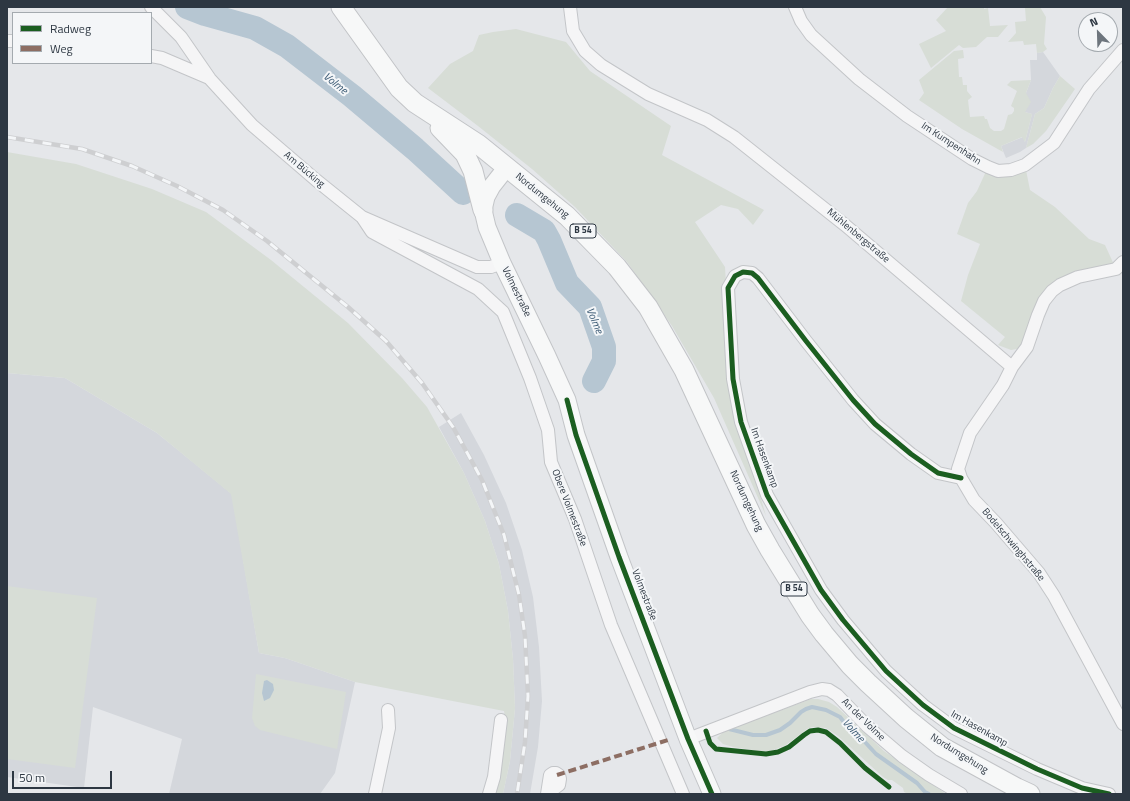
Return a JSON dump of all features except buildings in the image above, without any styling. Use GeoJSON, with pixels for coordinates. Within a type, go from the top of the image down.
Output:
{"type":"FeatureCollection","features":[{"type":"Feature","properties":{"kind":"main road","name":"B 54"},"geometry":{"type":"LineString","coordinates":[[341,7],[399,88],[416,103],[478,144],[507,167]]}},
{"type":"Feature","properties":{"kind":"main road"},"geometry":{"type":"LineString","coordinates":[[416,103],[464,154],[473,171],[483,210]]}},
{"type":"Feature","properties":{"kind":"main road"},"geometry":{"type":"LineString","coordinates":[[483,210],[486,197],[492,186],[507,167]]}},
{"type":"Feature","properties":{"kind":"main road","name":"Nordumgehung"},"geometry":{"type":"LineString","coordinates":[[507,167],[567,216],[617,267],[648,307],[684,370],[760,531],[784,574],[824,634],[868,683],[906,718],[942,747],[1030,794]]}},
{"type":"Feature","properties":{"kind":"main road","name":"Volmestraße"},"geometry":{"type":"LineString","coordinates":[[483,210],[487,227],[502,263],[567,400],[576,435],[607,521],[688,739],[712,794]]}},
{"type":"Feature","properties":{"kind":"street","name":"Am Bücking"},"geometry":{"type":"LineString","coordinates":[[151,7],[181,37],[210,79],[252,126],[362,217],[477,267],[491,267],[502,263]]}},
{"type":"Feature","properties":{"kind":"street","name":"Im Kumpenhahn"},"geometry":{"type":"LineString","coordinates":[[795,7],[801,21],[812,35],[859,79],[907,116],[972,159],[988,168],[998,171],[1011,170],[1026,165],[1054,143],[1089,89],[1123,50]]}},
{"type":"Feature","properties":{"kind":"street","name":"Mühlenbergstraße"},"geometry":{"type":"LineString","coordinates":[[570,13],[573,31],[585,51],[601,66],[648,94],[708,120],[734,137],[845,225],[1012,367]]}},
{"type":"Feature","properties":{"kind":"street"},"geometry":{"type":"LineString","coordinates":[[152,56],[162,58],[210,79]]}},
{"type":"Feature","properties":{"kind":"street","name":"Obere Volmestraße"},"geometry":{"type":"LineString","coordinates":[[362,217],[372,232],[478,289],[503,312],[530,378],[548,430],[552,462],[575,519],[611,625],[684,794]]}},
{"type":"Feature","properties":{"kind":"street"},"geometry":{"type":"LineString","coordinates":[[961,478],[958,469],[970,433],[1003,385],[1012,367],[1027,347],[1044,301],[1052,291],[1060,285],[1078,277],[1116,269],[1123,262]]}},
{"type":"Feature","properties":{"kind":"street","name":"Im Hasenkamp"},"geometry":{"type":"LineString","coordinates":[[961,478],[938,473],[911,454],[875,424],[853,400],[758,278],[752,273],[744,272],[734,276],[728,288],[733,379],[741,422],[767,495],[822,590],[839,614],[886,671],[923,705],[954,728],[1037,769],[1082,788],[1109,794]]}},
{"type":"Feature","properties":{"kind":"street","name":"Bodelschwinghstraße"},"geometry":{"type":"LineString","coordinates":[[961,478],[974,500],[996,523],[1039,574],[1054,596],[1123,724]]}},
{"type":"Feature","properties":{"kind":"street","name":"An der Volme"},"geometry":{"type":"LineString","coordinates":[[688,739],[803,694],[817,690],[828,690],[837,695],[868,727],[902,756],[929,775],[962,794]]}},
{"type":"Feature","properties":{"kind":"street"},"geometry":{"type":"LineString","coordinates":[[376,794],[389,728],[388,710]]}},
{"type":"Feature","properties":{"kind":"street"},"geometry":{"type":"LineString","coordinates":[[489,794],[494,777],[501,720]]}},
{"type":"Feature","properties":{"kind":"shaded area"},"geometry":{"type":"Polygon","coordinates":[[[948,7],[988,8],[990,26],[1008,25],[998,37],[987,37],[976,47],[963,48],[959,45],[931,68],[919,44],[946,31],[936,20],[948,7]]]}},
{"type":"Feature","properties":{"kind":"shaded area"},"geometry":{"type":"Polygon","coordinates":[[[1021,7],[1040,7],[1046,17],[1044,44],[1047,49],[1043,52],[1037,53],[1036,44],[1024,45],[1023,41],[1008,42],[1016,33],[1015,22],[1026,21],[1025,8],[1021,7]]]}},
{"type":"Feature","properties":{"kind":"shaded area"},"geometry":{"type":"Polygon","coordinates":[[[516,29],[566,42],[590,71],[671,126],[662,155],[764,210],[753,225],[738,209],[721,205],[695,222],[725,267],[728,316],[729,388],[766,516],[714,398],[672,326],[627,262],[575,207],[532,169],[428,88],[450,64],[473,51],[479,35],[516,29]]]}},
{"type":"Feature","properties":{"kind":"shaded area"},"geometry":{"type":"Polygon","coordinates":[[[963,50],[964,58],[958,59],[959,77],[962,77],[963,85],[967,85],[967,91],[972,97],[968,100],[970,117],[984,116],[985,119],[987,119],[990,128],[994,131],[1001,131],[1004,129],[1008,115],[1012,114],[1014,111],[1014,108],[1011,106],[1017,91],[1007,85],[1011,81],[1031,80],[1026,93],[1031,102],[1025,112],[1032,114],[1025,142],[1022,137],[1001,146],[1003,152],[962,129],[919,100],[924,93],[919,80],[954,51],[963,50]]]}},
{"type":"Feature","properties":{"kind":"shaded area"},"geometry":{"type":"Polygon","coordinates":[[[1043,52],[1060,76],[1044,108],[1035,114],[1026,148],[1006,158],[1001,146],[1023,137],[1025,142],[1032,114],[1025,112],[1026,93],[1031,80],[1030,60],[1037,60],[1037,53],[1043,52]]]}},
{"type":"Feature","properties":{"kind":"shaded area"},"geometry":{"type":"Polygon","coordinates":[[[1060,76],[1075,89],[1046,131],[1033,144],[1026,148],[1035,114],[1044,108],[1060,76]]]}},
{"type":"Feature","properties":{"kind":"shaded area"},"geometry":{"type":"Polygon","coordinates":[[[7,152],[76,164],[152,189],[206,212],[271,260],[348,323],[402,378],[427,407],[464,473],[485,521],[499,564],[508,611],[513,659],[515,708],[510,761],[503,794],[492,794],[505,717],[504,711],[355,682],[285,658],[259,653],[231,494],[157,433],[65,378],[7,373],[7,152]]]}},
{"type":"Feature","properties":{"kind":"shaded area"},"geometry":{"type":"Polygon","coordinates":[[[1025,165],[1030,190],[1055,207],[1089,239],[1105,245],[1116,269],[1052,291],[1027,347],[1011,350],[998,345],[1005,337],[961,301],[968,275],[980,244],[957,234],[968,203],[977,191],[988,167],[1025,165]]]}},
{"type":"Feature","properties":{"kind":"shaded area"},"geometry":{"type":"Polygon","coordinates":[[[7,373],[65,378],[157,433],[232,494],[259,653],[285,658],[355,682],[335,773],[320,794],[169,794],[182,739],[93,707],[84,788],[7,777],[7,373]]]}},
{"type":"Feature","properties":{"kind":"shaded area"},"geometry":{"type":"Polygon","coordinates":[[[461,413],[484,455],[506,503],[522,550],[533,597],[539,647],[542,701],[538,747],[530,794],[503,794],[510,761],[515,708],[513,659],[508,611],[499,564],[485,521],[464,473],[439,427],[461,413]]]}},
{"type":"Feature","properties":{"kind":"shaded area"},"geometry":{"type":"Polygon","coordinates":[[[7,586],[97,598],[75,768],[7,759],[7,586]]]}},
{"type":"Feature","properties":{"kind":"shaded area"},"geometry":{"type":"Polygon","coordinates":[[[256,674],[346,692],[337,749],[260,730],[255,726],[252,718],[256,674]]]}},
{"type":"Feature","properties":{"kind":"shaded area"},"geometry":{"type":"Polygon","coordinates":[[[811,699],[829,702],[837,707],[884,751],[946,794],[908,794],[904,792],[903,788],[892,780],[888,780],[883,777],[838,736],[826,728],[812,727],[807,729],[786,745],[764,752],[733,747],[723,744],[717,738],[723,732],[811,699]]]}},
{"type":"Feature","properties":{"kind":"water"},"geometry":{"type":"Polygon","coordinates":[[[267,680],[273,684],[274,690],[270,698],[264,701],[262,693],[264,681],[267,680]]]}},
{"type":"Feature","properties":{"kind":"waterway","name":"Volme"},"geometry":{"type":"LineString","coordinates":[[187,7],[205,14],[255,28],[287,46],[352,96],[415,149],[463,193]]}},
{"type":"Feature","properties":{"kind":"waterway","name":"Volme"},"geometry":{"type":"LineString","coordinates":[[517,215],[544,231],[567,283],[590,307],[604,347],[604,361],[594,381]]}},
{"type":"Feature","properties":{"kind":"waterway","name":"Volme"},"geometry":{"type":"LineString","coordinates":[[725,728],[753,735],[766,735],[780,730],[806,709],[812,707],[826,710],[840,717],[851,731],[864,741],[876,754],[917,783],[925,792],[929,794]]}},
{"type":"Feature","properties":{"kind":"railway"},"geometry":{"type":"LineString","coordinates":[[7,137],[82,149],[132,166],[177,186],[223,210],[267,241],[348,307],[386,341],[422,383],[453,427],[482,480],[504,535],[519,595],[525,636],[528,696],[525,742],[517,794]]}},
{"type":"Feature","properties":{"kind":"marked path"},"geometry":{"type":"LineString","coordinates":[[557,775],[668,740]]}},
{"type":"Feature","properties":{"kind":"cycle path"},"geometry":{"type":"LineString","coordinates":[[961,478],[938,473],[911,454],[875,424],[853,400],[758,278],[752,273],[743,272],[735,276],[728,288],[733,379],[741,422],[767,495],[821,590],[843,620],[886,671],[923,705],[954,728],[1037,769],[1082,788],[1109,794]]}},
{"type":"Feature","properties":{"kind":"cycle path"},"geometry":{"type":"LineString","coordinates":[[567,400],[576,435],[619,557],[688,739],[712,794]]}},
{"type":"Feature","properties":{"kind":"cycle path"},"geometry":{"type":"LineString","coordinates":[[706,731],[710,743],[716,749],[766,754],[778,752],[789,747],[810,731],[818,730],[826,732],[840,743],[865,768],[889,787]]}}]}
